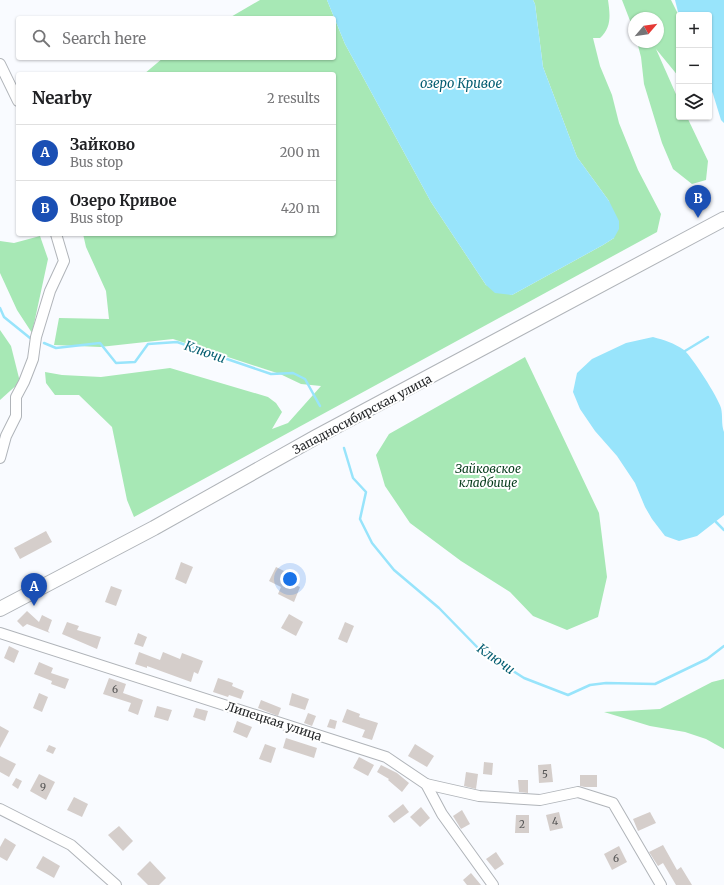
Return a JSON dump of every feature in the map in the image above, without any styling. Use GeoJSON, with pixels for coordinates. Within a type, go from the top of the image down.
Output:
{"type":"FeatureCollection","features":[{"type":"Feature","properties":{"kind":"main road","name":"Западносибирская улица"},"geometry":{"type":"LineString","coordinates":[[0,609],[154,528],[316,437],[724,219]]}},
{"type":"Feature","properties":{"kind":"street"},"geometry":{"type":"LineString","coordinates":[[0,64],[16,97]]}},
{"type":"Feature","properties":{"kind":"street"},"geometry":{"type":"LineString","coordinates":[[0,458],[6,436],[16,416],[16,397],[33,359],[36,337],[50,291],[64,261],[57,236]]}},
{"type":"Feature","properties":{"kind":"street","name":"Липецкая улица"},"geometry":{"type":"LineString","coordinates":[[0,633],[386,757],[426,784],[442,814],[493,885]]}},
{"type":"Feature","properties":{"kind":"street"},"geometry":{"type":"LineString","coordinates":[[426,784],[479,796],[540,800],[578,792],[613,803],[661,885]]}},
{"type":"Feature","properties":{"kind":"street"},"geometry":{"type":"LineString","coordinates":[[0,809],[71,845],[110,884]]}},
{"type":"Feature","properties":{"kind":"green space"},"geometry":{"type":"Polygon","coordinates":[[[260,0],[327,0],[334,16],[232,16],[260,0]]]}},
{"type":"Feature","properties":{"kind":"green space"},"geometry":{"type":"Polygon","coordinates":[[[533,0],[608,0],[610,15],[607,29],[600,38],[593,38],[600,66],[612,95],[619,123],[638,170],[661,214],[657,232],[134,517],[127,500],[112,427],[79,395],[55,395],[46,383],[45,372],[62,375],[101,377],[170,368],[268,397],[276,403],[282,412],[272,429],[288,423],[321,386],[301,384],[280,374],[173,339],[100,347],[54,345],[59,318],[109,319],[106,291],[86,247],[83,236],[336,236],[336,72],[146,72],[161,60],[336,60],[336,22],[345,44],[431,202],[486,285],[512,295],[614,238],[609,201],[577,157],[543,67],[535,4],[533,0]]]}},
{"type":"Feature","properties":{"kind":"green space"},"geometry":{"type":"Polygon","coordinates":[[[622,0],[671,0],[677,12],[676,73],[656,49],[676,94],[676,120],[688,120],[708,161],[706,180],[692,184],[673,169],[662,143],[644,84],[639,48],[664,48],[664,12],[628,12],[628,16],[622,0]]]}},
{"type":"Feature","properties":{"kind":"green space"},"geometry":{"type":"Polygon","coordinates":[[[40,236],[48,259],[32,333],[17,310],[0,273],[0,241],[14,243],[40,236]]]}},
{"type":"Feature","properties":{"kind":"green space"},"geometry":{"type":"Polygon","coordinates":[[[0,330],[11,346],[20,382],[0,400],[0,330]]]}},
{"type":"Feature","properties":{"kind":"green space","name":"Зайковское кладбище"},"geometry":{"type":"Polygon","coordinates":[[[525,357],[599,513],[607,577],[598,617],[567,630],[533,616],[510,592],[461,561],[410,523],[385,486],[376,455],[389,434],[525,357]]]}},
{"type":"Feature","properties":{"kind":"green space"},"geometry":{"type":"Polygon","coordinates":[[[724,679],[724,749],[706,739],[685,732],[650,726],[604,712],[660,709],[712,682],[724,679]]]}},
{"type":"Feature","properties":{"kind":"water","name":"озеро Кривое"},"geometry":{"type":"Polygon","coordinates":[[[327,0],[533,0],[535,4],[543,67],[577,157],[609,201],[619,221],[619,229],[614,238],[512,295],[495,293],[486,285],[431,202],[345,44],[336,22],[336,16],[334,16],[327,0]]]}},
{"type":"Feature","properties":{"kind":"water"},"geometry":{"type":"Polygon","coordinates":[[[675,0],[724,0],[724,123],[721,120],[712,92],[712,12],[678,12],[675,0]]]}},
{"type":"Feature","properties":{"kind":"water"},"geometry":{"type":"Polygon","coordinates":[[[653,337],[676,345],[688,354],[710,387],[722,411],[724,432],[724,515],[697,536],[679,541],[665,536],[652,519],[645,507],[635,483],[617,456],[595,431],[580,409],[573,392],[577,373],[592,359],[626,343],[653,337]]]}},
{"type":"Feature","properties":{"kind":"building"},"geometry":{"type":"Polygon","coordinates":[[[46,531],[52,542],[20,559],[14,548],[46,531]]]}},
{"type":"Feature","properties":{"kind":"building"},"geometry":{"type":"Polygon","coordinates":[[[181,562],[193,567],[186,584],[175,579],[181,562]]]}},
{"type":"Feature","properties":{"kind":"building"},"geometry":{"type":"Polygon","coordinates":[[[276,567],[290,574],[287,581],[300,587],[294,602],[278,594],[281,587],[269,581],[276,567]]]}},
{"type":"Feature","properties":{"kind":"building"},"geometry":{"type":"Polygon","coordinates":[[[111,586],[122,590],[116,606],[105,602],[111,586]]]}},
{"type":"Feature","properties":{"kind":"building"},"geometry":{"type":"Polygon","coordinates":[[[27,611],[39,622],[42,615],[52,620],[48,631],[50,633],[27,624],[23,627],[17,621],[27,611]]]}},
{"type":"Feature","properties":{"kind":"building"},"geometry":{"type":"Polygon","coordinates":[[[289,614],[303,622],[296,636],[281,628],[289,614]]]}},
{"type":"Feature","properties":{"kind":"building"},"geometry":{"type":"Polygon","coordinates":[[[67,622],[79,626],[77,630],[101,637],[97,649],[62,634],[67,622]]]}},
{"type":"Feature","properties":{"kind":"building"},"geometry":{"type":"Polygon","coordinates":[[[345,622],[354,626],[347,643],[338,639],[345,622]]]}},
{"type":"Feature","properties":{"kind":"building"},"geometry":{"type":"Polygon","coordinates":[[[138,633],[147,637],[143,647],[134,644],[138,633]]]}},
{"type":"Feature","properties":{"kind":"building"},"geometry":{"type":"Polygon","coordinates":[[[9,646],[19,651],[14,663],[4,658],[9,646]]]}},
{"type":"Feature","properties":{"kind":"building"},"geometry":{"type":"Polygon","coordinates":[[[139,652],[160,660],[163,652],[180,659],[182,653],[203,661],[198,674],[194,672],[191,682],[147,666],[147,668],[135,664],[139,652]]]}},
{"type":"Feature","properties":{"kind":"building"},"geometry":{"type":"Polygon","coordinates":[[[39,662],[53,668],[51,673],[69,679],[65,689],[51,684],[52,681],[34,674],[39,662]]]}},
{"type":"Feature","properties":{"kind":"building"},"geometry":{"type":"Polygon","coordinates":[[[109,678],[126,684],[123,693],[143,700],[138,715],[128,711],[131,703],[103,694],[109,678]]]}},
{"type":"Feature","properties":{"kind":"building"},"geometry":{"type":"Polygon","coordinates":[[[218,678],[233,683],[232,686],[244,691],[241,699],[229,695],[228,697],[213,692],[218,678]]]}},
{"type":"Feature","properties":{"kind":"building"},"geometry":{"type":"Polygon","coordinates":[[[39,693],[48,697],[42,712],[33,708],[39,693]]]}},
{"type":"Feature","properties":{"kind":"building"},"geometry":{"type":"Polygon","coordinates":[[[292,693],[309,699],[305,710],[289,705],[292,693]]]}},
{"type":"Feature","properties":{"kind":"building"},"geometry":{"type":"Polygon","coordinates":[[[261,700],[281,708],[278,716],[258,708],[261,700]]]}},
{"type":"Feature","properties":{"kind":"building"},"geometry":{"type":"Polygon","coordinates":[[[157,706],[172,710],[168,721],[154,717],[157,706]]]}},
{"type":"Feature","properties":{"kind":"building"},"geometry":{"type":"Polygon","coordinates":[[[196,708],[208,711],[205,721],[193,717],[196,708]]]}},
{"type":"Feature","properties":{"kind":"building"},"geometry":{"type":"Polygon","coordinates":[[[347,709],[360,714],[359,717],[378,723],[372,740],[362,737],[365,730],[342,722],[347,709]]]}},
{"type":"Feature","properties":{"kind":"building"},"geometry":{"type":"Polygon","coordinates":[[[308,713],[316,716],[312,726],[304,723],[308,713]]]}},
{"type":"Feature","properties":{"kind":"building"},"geometry":{"type":"Polygon","coordinates":[[[330,719],[337,721],[335,729],[327,727],[330,719]]]}},
{"type":"Feature","properties":{"kind":"building"},"geometry":{"type":"Polygon","coordinates":[[[237,721],[252,727],[247,738],[233,732],[237,721]]]}},
{"type":"Feature","properties":{"kind":"building"},"geometry":{"type":"Polygon","coordinates":[[[0,726],[9,731],[0,748],[0,726]]]}},
{"type":"Feature","properties":{"kind":"building"},"geometry":{"type":"Polygon","coordinates":[[[286,738],[317,748],[314,758],[283,748],[286,738]]]}},
{"type":"Feature","properties":{"kind":"building"},"geometry":{"type":"Polygon","coordinates":[[[265,744],[276,748],[271,763],[259,759],[265,744]]]}},
{"type":"Feature","properties":{"kind":"building"},"geometry":{"type":"Polygon","coordinates":[[[415,744],[434,756],[427,767],[408,756],[415,744]]]}},
{"type":"Feature","properties":{"kind":"building"},"geometry":{"type":"Polygon","coordinates":[[[49,745],[56,748],[53,754],[46,751],[49,745]]]}},
{"type":"Feature","properties":{"kind":"building"},"geometry":{"type":"Polygon","coordinates":[[[0,756],[16,764],[9,777],[0,772],[0,756]]]}},
{"type":"Feature","properties":{"kind":"building"},"geometry":{"type":"Polygon","coordinates":[[[359,757],[374,765],[368,776],[353,768],[359,757]]]}},
{"type":"Feature","properties":{"kind":"building"},"geometry":{"type":"Polygon","coordinates":[[[484,762],[493,763],[492,775],[483,774],[484,762]]]}},
{"type":"Feature","properties":{"kind":"building"},"geometry":{"type":"Polygon","coordinates":[[[551,764],[553,782],[539,783],[538,765],[551,764]]]}},
{"type":"Feature","properties":{"kind":"building"},"geometry":{"type":"Polygon","coordinates":[[[381,765],[397,773],[409,783],[402,792],[388,780],[389,779],[377,772],[381,765]]]}},
{"type":"Feature","properties":{"kind":"building"},"geometry":{"type":"Polygon","coordinates":[[[466,772],[478,774],[476,789],[464,786],[466,772]]]}},
{"type":"Feature","properties":{"kind":"building"},"geometry":{"type":"Polygon","coordinates":[[[39,774],[55,782],[46,800],[30,791],[39,774]]]}},
{"type":"Feature","properties":{"kind":"building"},"geometry":{"type":"Polygon","coordinates":[[[580,775],[597,775],[597,787],[580,786],[580,775]]]}},
{"type":"Feature","properties":{"kind":"building"},"geometry":{"type":"Polygon","coordinates":[[[16,778],[22,781],[18,789],[12,785],[16,778]]]}},
{"type":"Feature","properties":{"kind":"building"},"geometry":{"type":"Polygon","coordinates":[[[518,780],[528,780],[528,793],[519,792],[518,780]]]}},
{"type":"Feature","properties":{"kind":"building"},"geometry":{"type":"Polygon","coordinates":[[[74,797],[88,804],[82,817],[67,810],[74,797]]]}},
{"type":"Feature","properties":{"kind":"building"},"geometry":{"type":"Polygon","coordinates":[[[403,804],[409,812],[394,823],[388,816],[403,804]]]}},
{"type":"Feature","properties":{"kind":"building"},"geometry":{"type":"Polygon","coordinates":[[[421,807],[430,818],[420,827],[410,817],[421,807]]]}},
{"type":"Feature","properties":{"kind":"building"},"geometry":{"type":"Polygon","coordinates":[[[462,810],[470,824],[461,829],[453,816],[462,810]]]}},
{"type":"Feature","properties":{"kind":"building"},"geometry":{"type":"Polygon","coordinates":[[[559,812],[563,828],[550,831],[546,815],[559,812]]]}},
{"type":"Feature","properties":{"kind":"building"},"geometry":{"type":"Polygon","coordinates":[[[650,812],[656,823],[638,831],[633,819],[650,812]]]}},
{"type":"Feature","properties":{"kind":"building"},"geometry":{"type":"Polygon","coordinates":[[[516,815],[529,815],[529,833],[515,833],[516,815]]]}},
{"type":"Feature","properties":{"kind":"building"},"geometry":{"type":"Polygon","coordinates":[[[119,826],[133,841],[123,851],[108,835],[119,826]]]}},
{"type":"Feature","properties":{"kind":"building"},"geometry":{"type":"Polygon","coordinates":[[[5,838],[16,845],[7,861],[0,857],[0,847],[5,838]]]}},
{"type":"Feature","properties":{"kind":"building"},"geometry":{"type":"Polygon","coordinates":[[[663,845],[677,870],[681,867],[692,885],[676,885],[663,863],[658,866],[649,852],[663,845]]]}},
{"type":"Feature","properties":{"kind":"building"},"geometry":{"type":"Polygon","coordinates":[[[619,846],[627,862],[612,870],[604,854],[619,846]]]}},
{"type":"Feature","properties":{"kind":"building"},"geometry":{"type":"Polygon","coordinates":[[[496,852],[504,864],[495,870],[486,859],[496,852]]]}},
{"type":"Feature","properties":{"kind":"building"},"geometry":{"type":"Polygon","coordinates":[[[43,856],[60,866],[54,878],[36,868],[43,856]]]}},
{"type":"Feature","properties":{"kind":"building"},"geometry":{"type":"Polygon","coordinates":[[[150,861],[166,878],[159,885],[148,885],[137,874],[150,861]]]}},
{"type":"Feature","properties":{"kind":"building"},"geometry":{"type":"Polygon","coordinates":[[[471,873],[481,885],[467,885],[463,880],[471,873]]]}},
{"type":"Feature","properties":{"kind":"waterway","name":"Ключи"},"geometry":{"type":"LineString","coordinates":[[0,308],[4,317],[30,338]]}},
{"type":"Feature","properties":{"kind":"waterway"},"geometry":{"type":"LineString","coordinates":[[685,351],[708,337]]}},
{"type":"Feature","properties":{"kind":"waterway","name":"Ключи"},"geometry":{"type":"LineString","coordinates":[[44,343],[56,348],[100,343],[116,363],[135,362],[148,344],[177,342],[271,374],[293,373],[305,379],[320,406]]}},
{"type":"Feature","properties":{"kind":"waterway","name":"Ключи"},"geometry":{"type":"LineString","coordinates":[[344,448],[353,478],[366,492],[360,519],[372,543],[394,570],[439,608],[479,649],[524,678],[568,695],[590,685],[606,683],[655,684],[707,659],[724,646]]}},
{"type":"Feature","properties":{"kind":"waterway"},"geometry":{"type":"LineString","coordinates":[[716,522],[724,530]]}},
{"type":"Feature","properties":{"kind":"place","name":"Озеро Кривое"},"geometry":{"type":"Point","coordinates":[698,218]}},
{"type":"Feature","properties":{"kind":"place","name":"Зайково"},"geometry":{"type":"Point","coordinates":[34,606]}}]}
